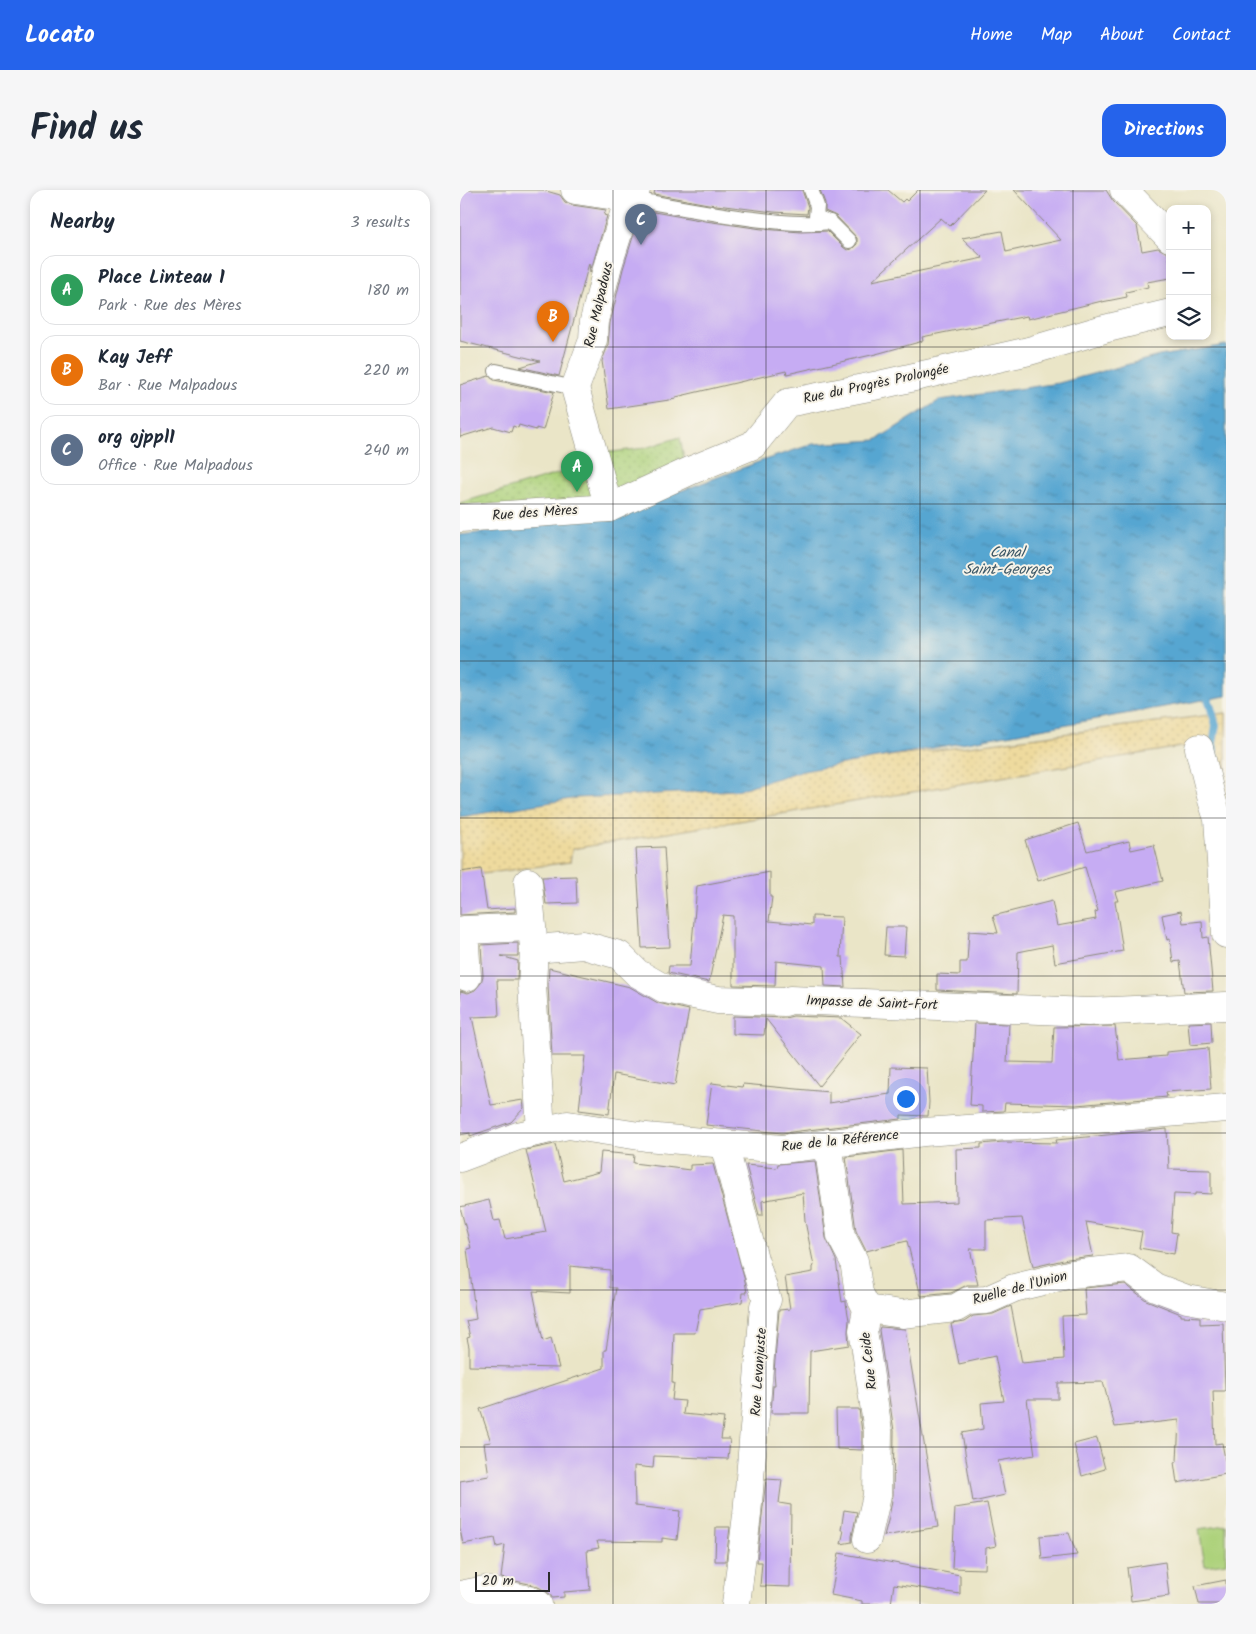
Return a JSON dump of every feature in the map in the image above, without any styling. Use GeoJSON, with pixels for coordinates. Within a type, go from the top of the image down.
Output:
{"type":"FeatureCollection","features":[{"type":"Feature","properties":{"kind":"street"},"geometry":{"type":"LineString","coordinates":[[575,190],[632,194]]}},
{"type":"Feature","properties":{"kind":"street"},"geometry":{"type":"LineString","coordinates":[[1124,190],[1166,234]]}},
{"type":"Feature","properties":{"kind":"street","name":"Rue Malpadous"},"geometry":{"type":"LineString","coordinates":[[575,388],[593,340],[594,321],[606,274],[632,194]]}},
{"type":"Feature","properties":{"kind":"street","name":"Rue du Progrès Prolongée"},"geometry":{"type":"LineString","coordinates":[[609,508],[753,444],[787,403],[879,385],[1029,351],[1104,329],[1166,314]]}},
{"type":"Feature","properties":{"kind":"street"},"geometry":{"type":"LineString","coordinates":[[575,388],[609,508]]}},
{"type":"Feature","properties":{"kind":"street","name":"Rue des Mères"},"geometry":{"type":"LineString","coordinates":[[460,518],[609,508]]}},
{"type":"Feature","properties":{"kind":"street"},"geometry":{"type":"LineString","coordinates":[[1199,748],[1218,819],[1226,934]]}},
{"type":"Feature","properties":{"kind":"street"},"geometry":{"type":"LineString","coordinates":[[528,882],[541,1131]]}},
{"type":"Feature","properties":{"kind":"street","name":"Impasse de Saint-Fort"},"geometry":{"type":"LineString","coordinates":[[467,977],[464,930],[583,945],[620,954],[637,972],[665,989],[718,1000],[785,1002],[790,1000],[1088,1012],[1226,1006]]}},
{"type":"Feature","properties":{"kind":"street","name":"Rue de la Référence"},"geometry":{"type":"LineString","coordinates":[[460,1158],[518,1136],[568,1125],[646,1137],[782,1149],[924,1132],[1226,1108]]}},
{"type":"Feature","properties":{"kind":"street","name":"Rue Ceide"},"geometry":{"type":"LineString","coordinates":[[828,1143],[841,1236],[854,1261],[859,1293],[867,1309],[863,1330],[878,1431],[877,1495],[868,1539]]}},
{"type":"Feature","properties":{"kind":"street","name":"Rue Levanjuste"},"geometry":{"type":"LineString","coordinates":[[724,1144],[754,1259],[767,1300],[764,1306],[748,1515],[736,1604]]}},
{"type":"Feature","properties":{"kind":"street","name":"Ruelle de l'Union"},"geometry":{"type":"LineString","coordinates":[[867,1309],[902,1314],[956,1308],[968,1301],[987,1300],[1014,1288],[1072,1274],[1129,1268],[1154,1287],[1187,1299],[1226,1306]]}},
{"type":"Feature","properties":{"kind":"street"},"geometry":{"type":"LineString","coordinates":[[460,1595],[485,1590],[538,1604]]}},
{"type":"Feature","properties":{"kind":"lane"},"geometry":{"type":"LineString","coordinates":[[811,190],[816,206],[816,217],[830,222],[849,241]]}},
{"type":"Feature","properties":{"kind":"lane"},"geometry":{"type":"LineString","coordinates":[[632,194],[709,213],[761,220],[817,224],[830,222]]}},
{"type":"Feature","properties":{"kind":"lane"},"geometry":{"type":"LineString","coordinates":[[496,370],[575,388]]}},
{"type":"Feature","properties":{"kind":"green space"},"geometry":{"type":"Polygon","coordinates":[[[680,437],[688,481],[460,529],[460,503],[587,465],[587,455],[645,448],[680,437]]]}},
{"type":"Feature","properties":{"kind":"green space"},"geometry":{"type":"Polygon","coordinates":[[[1226,1525],[1226,1563],[1205,1566],[1199,1529],[1226,1525]]]}},
{"type":"Feature","properties":{"kind":"sand"},"geometry":{"type":"Polygon","coordinates":[[[1226,713],[1226,769],[1194,772],[1187,746],[572,849],[570,862],[460,877],[460,811],[1226,713]]]}},
{"type":"Feature","properties":{"kind":"water","name":"Canal Saint-Georges"},"geometry":{"type":"Polygon","coordinates":[[[1226,345],[1226,696],[798,772],[737,790],[577,798],[460,817],[460,535],[541,526],[683,490],[813,444],[876,440],[940,400],[1059,383],[1159,356],[1226,345]]]}},
{"type":"Feature","properties":{"kind":"building"},"geometry":{"type":"Polygon","coordinates":[[[460,190],[543,190],[560,195],[565,202],[572,205],[606,210],[604,215],[607,216],[590,273],[589,263],[559,376],[520,367],[540,361],[460,341],[460,190]]]}},
{"type":"Feature","properties":{"kind":"building"},"geometry":{"type":"Polygon","coordinates":[[[655,190],[802,190],[808,207],[807,214],[774,212],[708,204],[654,194],[655,190]]]}},
{"type":"Feature","properties":{"kind":"building"},"geometry":{"type":"Polygon","coordinates":[[[820,190],[888,190],[902,202],[905,199],[907,201],[918,190],[985,190],[950,226],[941,218],[872,281],[983,258],[962,238],[1002,231],[1006,252],[1061,240],[1014,190],[1106,190],[1113,201],[1137,226],[1142,251],[1158,248],[1166,252],[1166,279],[1147,282],[1148,287],[1126,292],[1127,297],[1102,301],[1028,319],[1027,316],[922,337],[923,341],[876,354],[787,374],[786,371],[676,397],[676,399],[609,409],[602,361],[608,345],[610,323],[623,269],[637,224],[643,226],[648,211],[762,229],[801,232],[827,231],[847,250],[852,249],[857,244],[857,238],[836,216],[825,211],[825,203],[820,190]]]}},
{"type":"Feature","properties":{"kind":"building"},"geometry":{"type":"Polygon","coordinates":[[[489,376],[494,380],[554,392],[543,430],[519,425],[518,428],[513,426],[511,432],[493,427],[460,437],[460,385],[489,376]]]}},
{"type":"Feature","properties":{"kind":"building"},"geometry":{"type":"Polygon","coordinates":[[[1078,823],[1087,851],[1129,841],[1131,850],[1154,845],[1163,881],[1115,892],[1118,901],[1115,901],[1123,951],[1055,963],[1052,945],[1018,952],[1017,994],[937,990],[937,974],[960,975],[960,962],[967,962],[969,931],[998,933],[993,916],[1052,901],[1057,926],[1096,919],[1095,912],[1098,911],[1085,867],[1038,881],[1025,840],[1078,823]]]}},
{"type":"Feature","properties":{"kind":"building"},"geometry":{"type":"Polygon","coordinates":[[[664,847],[670,947],[642,948],[636,848],[664,847]]]}},
{"type":"Feature","properties":{"kind":"building"},"geometry":{"type":"Polygon","coordinates":[[[481,869],[487,910],[515,908],[515,912],[460,915],[460,872],[481,869]]]}},
{"type":"Feature","properties":{"kind":"building"},"geometry":{"type":"Polygon","coordinates":[[[770,872],[770,897],[772,897],[769,921],[812,925],[812,916],[842,917],[840,957],[843,957],[845,987],[825,986],[824,966],[776,961],[775,986],[733,985],[733,916],[723,915],[709,982],[668,973],[669,966],[690,966],[697,886],[770,872]]]}},
{"type":"Feature","properties":{"kind":"building"},"geometry":{"type":"Polygon","coordinates":[[[576,876],[577,903],[546,904],[542,877],[576,876]]]}},
{"type":"Feature","properties":{"kind":"building"},"geometry":{"type":"Polygon","coordinates":[[[1181,911],[1183,923],[1202,921],[1203,938],[1208,937],[1213,991],[1184,992],[1180,961],[1173,962],[1170,939],[1167,940],[1162,915],[1181,911]]]}},
{"type":"Feature","properties":{"kind":"building"},"geometry":{"type":"Polygon","coordinates":[[[886,927],[906,927],[904,956],[884,955],[886,927]]]}},
{"type":"Feature","properties":{"kind":"building"},"geometry":{"type":"Polygon","coordinates":[[[518,943],[518,956],[501,956],[518,961],[517,980],[497,980],[499,1016],[472,1017],[491,1105],[523,1100],[524,1108],[511,1122],[470,1136],[470,1133],[460,1135],[460,991],[468,993],[475,990],[481,983],[483,976],[481,945],[518,943]]]}},
{"type":"Feature","properties":{"kind":"building"},"geometry":{"type":"Polygon","coordinates":[[[549,968],[630,987],[658,1003],[689,1010],[675,1085],[614,1074],[609,1114],[579,1110],[585,1056],[552,1056],[548,985],[549,968]]]}},
{"type":"Feature","properties":{"kind":"building"},"geometry":{"type":"Polygon","coordinates":[[[733,1016],[841,1018],[861,1034],[819,1086],[766,1019],[764,1035],[733,1034],[733,1016]]]}},
{"type":"Feature","properties":{"kind":"building"},"geometry":{"type":"Polygon","coordinates":[[[1211,1022],[1212,1043],[1190,1045],[1188,1023],[1211,1022]]]}},
{"type":"Feature","properties":{"kind":"building"},"geometry":{"type":"Polygon","coordinates":[[[975,1023],[1009,1024],[1007,1062],[1052,1063],[1054,1027],[1115,1026],[1119,1060],[1166,1056],[1166,1052],[1208,1048],[1211,1089],[1166,1092],[1167,1097],[1076,1105],[1005,1103],[1004,1111],[982,1112],[982,1106],[970,1105],[975,1023]]]}},
{"type":"Feature","properties":{"kind":"building"},"geometry":{"type":"Polygon","coordinates":[[[891,1067],[927,1068],[928,1116],[901,1115],[901,1119],[782,1133],[706,1125],[712,1083],[742,1087],[743,1084],[829,1092],[829,1103],[890,1094],[891,1067]]]}},
{"type":"Feature","properties":{"kind":"building"},"geometry":{"type":"Polygon","coordinates":[[[1167,1129],[1169,1169],[1211,1170],[1211,1194],[1174,1194],[1171,1232],[1177,1233],[1174,1254],[1139,1248],[1142,1232],[1086,1222],[1093,1256],[1068,1259],[1033,1267],[1022,1218],[986,1220],[986,1249],[970,1249],[978,1285],[967,1285],[951,1293],[921,1296],[907,1241],[866,1251],[856,1231],[846,1157],[902,1150],[904,1204],[957,1202],[956,1149],[981,1148],[981,1144],[1003,1142],[1057,1143],[1056,1140],[1167,1129]]]}},
{"type":"Feature","properties":{"kind":"building"},"geometry":{"type":"Polygon","coordinates":[[[555,1144],[564,1181],[599,1172],[601,1152],[634,1155],[633,1163],[690,1170],[690,1165],[713,1164],[747,1293],[743,1293],[742,1302],[700,1309],[695,1333],[674,1333],[672,1400],[685,1401],[683,1414],[724,1418],[721,1439],[730,1439],[728,1459],[654,1456],[653,1468],[634,1466],[635,1506],[680,1511],[677,1540],[662,1538],[662,1542],[597,1541],[599,1548],[587,1550],[590,1590],[564,1592],[564,1597],[552,1598],[550,1594],[534,1585],[501,1578],[505,1545],[497,1547],[495,1538],[463,1544],[460,1529],[460,1481],[489,1476],[484,1443],[491,1442],[480,1409],[604,1368],[604,1350],[606,1350],[616,1288],[610,1288],[610,1270],[570,1266],[570,1293],[533,1291],[543,1341],[551,1338],[559,1368],[469,1366],[467,1338],[470,1337],[466,1321],[476,1319],[467,1249],[471,1248],[460,1207],[489,1200],[494,1221],[500,1220],[505,1239],[546,1232],[526,1150],[555,1144]]]}},
{"type":"Feature","properties":{"kind":"building"},"geometry":{"type":"Polygon","coordinates":[[[815,1161],[826,1238],[836,1260],[842,1302],[846,1301],[849,1320],[849,1345],[810,1351],[809,1413],[771,1413],[773,1385],[775,1385],[774,1372],[779,1310],[790,1309],[785,1277],[813,1272],[814,1266],[805,1221],[803,1193],[762,1201],[763,1215],[759,1215],[746,1165],[777,1168],[778,1164],[815,1161]]]}},
{"type":"Feature","properties":{"kind":"building"},"geometry":{"type":"Polygon","coordinates":[[[1125,1284],[1146,1300],[1181,1314],[1181,1316],[1200,1317],[1200,1324],[1223,1323],[1225,1390],[1213,1391],[1215,1444],[1222,1443],[1226,1474],[1177,1483],[1174,1462],[1177,1461],[1179,1420],[1115,1427],[1103,1382],[1058,1383],[1058,1399],[1027,1399],[1035,1455],[998,1461],[1005,1495],[973,1502],[962,1433],[983,1429],[981,1403],[1004,1401],[995,1356],[959,1364],[951,1324],[964,1322],[973,1316],[993,1314],[1011,1306],[1022,1363],[1064,1359],[1062,1316],[1086,1315],[1084,1288],[1125,1284]]]}},
{"type":"Feature","properties":{"kind":"building"},"geometry":{"type":"Polygon","coordinates":[[[880,1327],[905,1329],[938,1527],[884,1536],[893,1495],[894,1431],[880,1327]]]}},
{"type":"Feature","properties":{"kind":"building"},"geometry":{"type":"Polygon","coordinates":[[[836,1409],[859,1409],[862,1450],[837,1449],[836,1409]]]}},
{"type":"Feature","properties":{"kind":"building"},"geometry":{"type":"Polygon","coordinates":[[[1097,1438],[1105,1469],[1082,1476],[1074,1444],[1097,1438]]]}},
{"type":"Feature","properties":{"kind":"building"},"geometry":{"type":"Polygon","coordinates":[[[766,1479],[782,1480],[779,1503],[791,1505],[790,1587],[760,1586],[762,1562],[757,1562],[766,1479]]]}},
{"type":"Feature","properties":{"kind":"building"},"geometry":{"type":"Polygon","coordinates":[[[987,1503],[996,1546],[986,1548],[985,1569],[952,1568],[955,1508],[987,1503]]]}},
{"type":"Feature","properties":{"kind":"building"},"geometry":{"type":"Polygon","coordinates":[[[844,1510],[857,1512],[852,1542],[841,1544],[844,1530],[841,1530],[844,1510]]]}},
{"type":"Feature","properties":{"kind":"building"},"geometry":{"type":"Polygon","coordinates":[[[716,1527],[730,1527],[726,1561],[715,1561],[716,1527]]]}},
{"type":"Feature","properties":{"kind":"building"},"geometry":{"type":"Polygon","coordinates":[[[1069,1533],[1077,1555],[1042,1559],[1040,1536],[1069,1533]]]}},
{"type":"Feature","properties":{"kind":"building"},"geometry":{"type":"Polygon","coordinates":[[[839,1553],[960,1575],[960,1594],[894,1584],[891,1604],[862,1604],[862,1601],[831,1595],[839,1553]]]}},
{"type":"Feature","properties":{"kind":"building"},"geometry":{"type":"Polygon","coordinates":[[[1165,1562],[1169,1596],[1131,1601],[1127,1568],[1165,1562]]]}},
{"type":"Feature","properties":{"kind":"building"},"geometry":{"type":"Polygon","coordinates":[[[1226,1580],[1226,1604],[1199,1604],[1195,1586],[1226,1580]]]}},
{"type":"Feature","properties":{"kind":"waterway"},"geometry":{"type":"LineString","coordinates":[[1208,698],[1216,725],[1213,744],[1217,767]]}},
{"type":"Feature","properties":{"kind":"place","name":"org ojppl1"},"geometry":{"type":"Point","coordinates":[641,245]}},
{"type":"Feature","properties":{"kind":"place","name":"Kay Jeff"},"geometry":{"type":"Point","coordinates":[553,342]}},
{"type":"Feature","properties":{"kind":"place","name":"Place Linteau 1"},"geometry":{"type":"Point","coordinates":[577,492]}}]}
